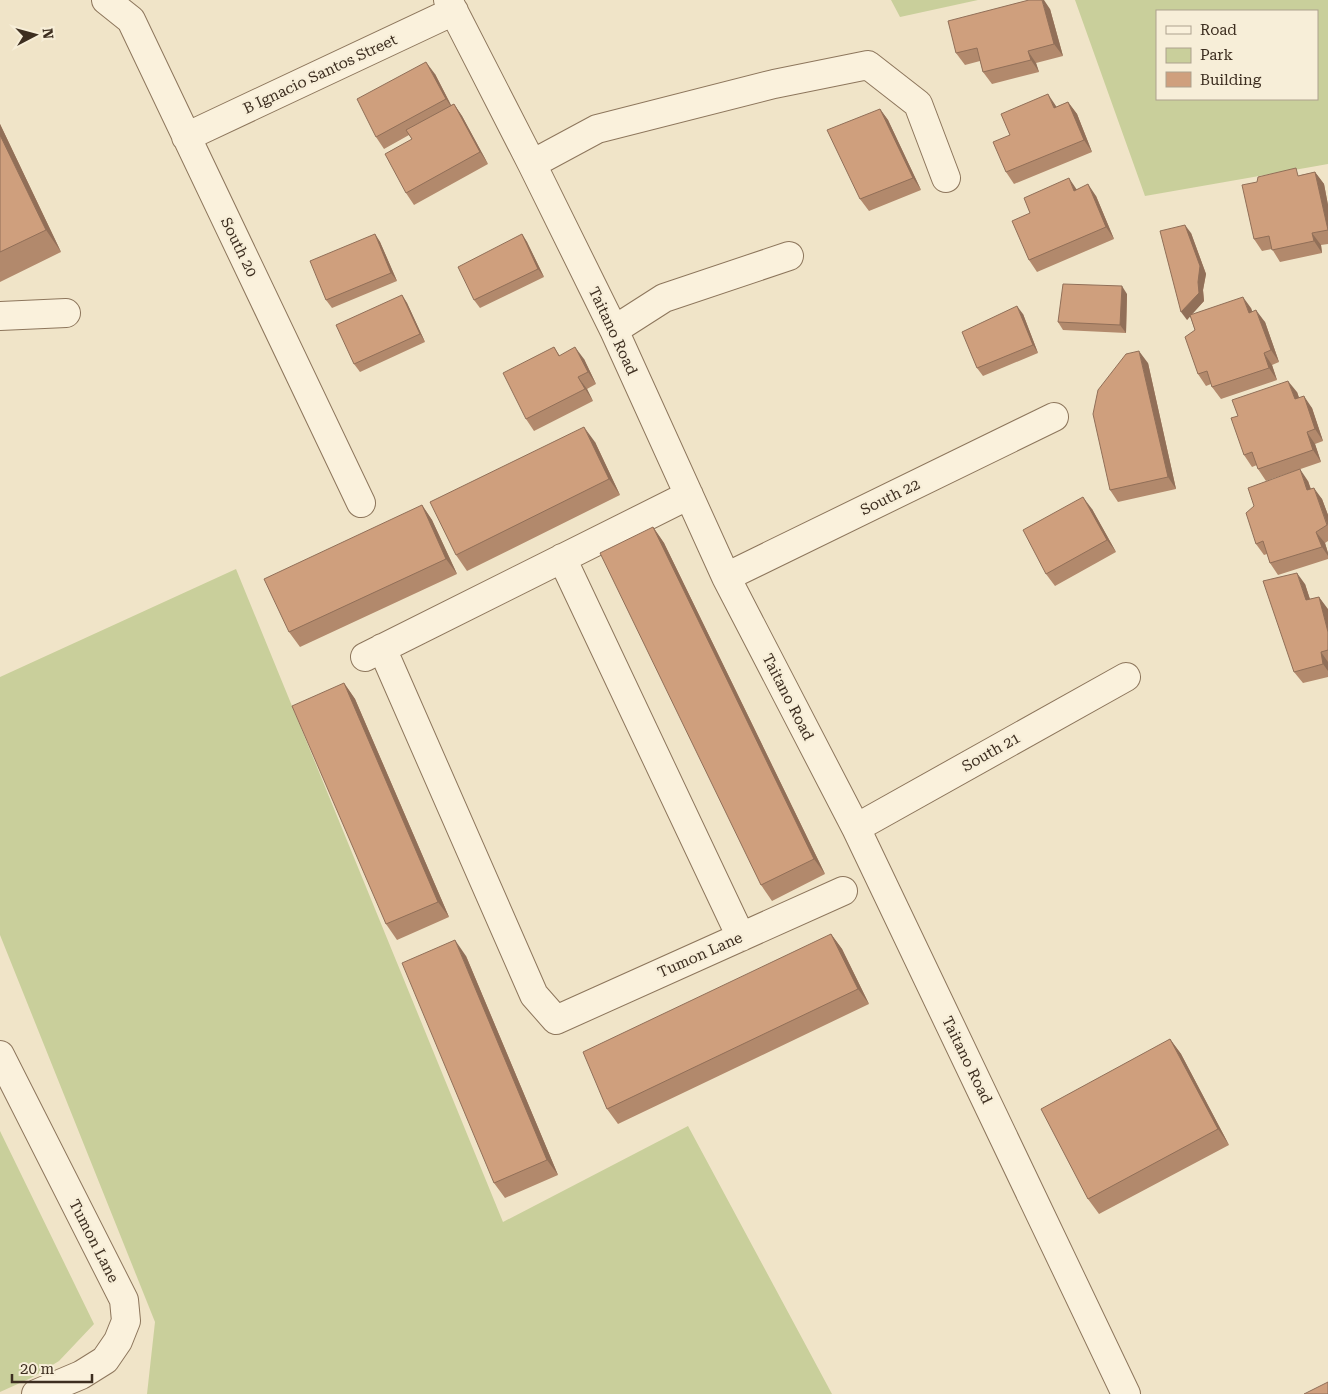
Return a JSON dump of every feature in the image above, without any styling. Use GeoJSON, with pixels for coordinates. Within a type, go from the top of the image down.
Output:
{"type":"FeatureCollection","features":[{"type":"Feature","properties":{"kind":"street","name":"South 20"},"geometry":{"type":"LineString","coordinates":[[106,0],[131,20],[361,503]]}},
{"type":"Feature","properties":{"kind":"street","name":"B Ignacio Santos Street"},"geometry":{"type":"LineString","coordinates":[[186,137],[451,6]]}},
{"type":"Feature","properties":{"kind":"street","name":"Taitano Road"},"geometry":{"type":"LineString","coordinates":[[451,6],[614,330],[726,577],[856,828],[1126,1394]]}},
{"type":"Feature","properties":{"kind":"street"},"geometry":{"type":"LineString","coordinates":[[532,164],[597,129],[774,84],[868,65],[918,104],[946,178]]}},
{"type":"Feature","properties":{"kind":"street"},"geometry":{"type":"LineString","coordinates":[[614,330],[664,298],[790,256]]}},
{"type":"Feature","properties":{"kind":"street"},"geometry":{"type":"LineString","coordinates":[[0,316],[66,313]]}},
{"type":"Feature","properties":{"kind":"street","name":"South 22"},"geometry":{"type":"LineString","coordinates":[[726,577],[1054,417]]}},
{"type":"Feature","properties":{"kind":"street"},"geometry":{"type":"LineString","coordinates":[[689,495],[562,558],[741,937]]}},
{"type":"Feature","properties":{"kind":"street","name":"Tumon Lane"},"geometry":{"type":"LineString","coordinates":[[562,558],[374,653],[534,995],[556,1020],[843,890]]}},
{"type":"Feature","properties":{"kind":"street","name":"South 21"},"geometry":{"type":"LineString","coordinates":[[856,828],[1126,677]]}},
{"type":"Feature","properties":{"kind":"street","name":"Tumon Lane"},"geometry":{"type":"LineString","coordinates":[[0,1055],[124,1300],[126,1321],[118,1341],[105,1360],[81,1375],[36,1394]]}},
{"type":"Feature","properties":{"kind":"green space"},"geometry":{"type":"Polygon","coordinates":[[[891,0],[978,0],[900,17],[891,0]]]}},
{"type":"Feature","properties":{"kind":"green space"},"geometry":{"type":"Polygon","coordinates":[[[1075,0],[1328,0],[1328,164],[1145,196],[1075,0]]]}},
{"type":"Feature","properties":{"kind":"green space"},"geometry":{"type":"Polygon","coordinates":[[[236,569],[503,1222],[688,1126],[832,1394],[147,1394],[155,1322],[0,935],[0,677],[236,569]]]}},
{"type":"Feature","properties":{"kind":"green space"},"geometry":{"type":"Polygon","coordinates":[[[0,1131],[94,1324],[59,1361],[31,1378],[0,1392],[0,1131]]]}},
{"type":"Feature","properties":{"kind":"building"},"geometry":{"type":"Polygon","coordinates":[[[1029,0],[1042,0],[1054,44],[1028,51],[1031,60],[983,72],[977,48],[956,53],[948,21],[1029,0]]]}},
{"type":"Feature","properties":{"kind":"building"},"geometry":{"type":"Polygon","coordinates":[[[426,62],[446,99],[376,137],[357,99],[426,62]]]}},
{"type":"Feature","properties":{"kind":"building"},"geometry":{"type":"Polygon","coordinates":[[[1048,94],[1054,108],[1068,102],[1084,140],[1006,172],[993,142],[1010,135],[1001,114],[1048,94]]]}},
{"type":"Feature","properties":{"kind":"building"},"geometry":{"type":"Polygon","coordinates":[[[454,104],[480,152],[406,193],[385,154],[412,139],[406,130],[454,104]]]}},
{"type":"Feature","properties":{"kind":"building"},"geometry":{"type":"Polygon","coordinates":[[[880,109],[913,178],[860,199],[827,130],[880,109]]]}},
{"type":"Feature","properties":{"kind":"building"},"geometry":{"type":"Polygon","coordinates":[[[0,135],[46,230],[0,252],[0,135]]]}},
{"type":"Feature","properties":{"kind":"building"},"geometry":{"type":"Polygon","coordinates":[[[1296,168],[1298,176],[1315,172],[1328,230],[1312,233],[1314,241],[1272,250],[1269,236],[1254,239],[1242,185],[1257,182],[1258,177],[1296,168]]]}},
{"type":"Feature","properties":{"kind":"building"},"geometry":{"type":"Polygon","coordinates":[[[1069,178],[1074,191],[1088,184],[1106,227],[1029,260],[1012,221],[1030,213],[1024,198],[1069,178]]]}},
{"type":"Feature","properties":{"kind":"building"},"geometry":{"type":"Polygon","coordinates":[[[1185,225],[1200,266],[1199,293],[1181,312],[1160,231],[1185,225]]]}},
{"type":"Feature","properties":{"kind":"building"},"geometry":{"type":"Polygon","coordinates":[[[375,234],[391,273],[326,300],[310,261],[375,234]]]}},
{"type":"Feature","properties":{"kind":"building"},"geometry":{"type":"Polygon","coordinates":[[[522,234],[538,269],[474,300],[458,267],[522,234]]]}},
{"type":"Feature","properties":{"kind":"building"},"geometry":{"type":"Polygon","coordinates":[[[1063,284],[1122,286],[1120,325],[1058,322],[1063,284]]]}},
{"type":"Feature","properties":{"kind":"building"},"geometry":{"type":"Polygon","coordinates":[[[402,295],[420,334],[354,364],[336,325],[402,295]]]}},
{"type":"Feature","properties":{"kind":"building"},"geometry":{"type":"Polygon","coordinates":[[[1243,297],[1249,313],[1256,310],[1271,350],[1264,353],[1269,368],[1212,387],[1207,371],[1198,374],[1185,337],[1195,330],[1190,315],[1243,297]]]}},
{"type":"Feature","properties":{"kind":"building"},"geometry":{"type":"Polygon","coordinates":[[[1017,306],[1033,345],[977,368],[962,332],[1017,306]]]}},
{"type":"Feature","properties":{"kind":"building"},"geometry":{"type":"Polygon","coordinates":[[[554,347],[559,356],[575,347],[588,372],[578,377],[585,389],[526,419],[503,373],[554,347]]]}},
{"type":"Feature","properties":{"kind":"building"},"geometry":{"type":"Polygon","coordinates":[[[1139,351],[1168,477],[1110,490],[1093,414],[1098,390],[1126,354],[1139,351]]]}},
{"type":"Feature","properties":{"kind":"building"},"geometry":{"type":"Polygon","coordinates":[[[1288,381],[1295,399],[1304,396],[1315,429],[1307,432],[1313,450],[1258,469],[1252,452],[1244,455],[1231,418],[1238,416],[1232,400],[1288,381]]]}},
{"type":"Feature","properties":{"kind":"building"},"geometry":{"type":"Polygon","coordinates":[[[584,427],[609,479],[456,555],[430,502],[584,427]]]}},
{"type":"Feature","properties":{"kind":"building"},"geometry":{"type":"Polygon","coordinates":[[[1300,469],[1307,490],[1314,488],[1327,525],[1316,532],[1322,547],[1270,563],[1263,541],[1256,544],[1246,513],[1254,506],[1248,488],[1300,469]]]}},
{"type":"Feature","properties":{"kind":"building"},"geometry":{"type":"Polygon","coordinates":[[[1083,497],[1107,540],[1046,574],[1023,530],[1083,497]]]}},
{"type":"Feature","properties":{"kind":"building"},"geometry":{"type":"Polygon","coordinates":[[[422,505],[446,559],[289,632],[264,579],[422,505]]]}},
{"type":"Feature","properties":{"kind":"building"},"geometry":{"type":"Polygon","coordinates":[[[653,527],[814,859],[761,885],[600,553],[653,527]]]}},
{"type":"Feature","properties":{"kind":"building"},"geometry":{"type":"Polygon","coordinates":[[[1297,573],[1306,600],[1319,597],[1328,632],[1328,650],[1321,652],[1323,664],[1294,672],[1263,581],[1297,573]]]}},
{"type":"Feature","properties":{"kind":"building"},"geometry":{"type":"Polygon","coordinates":[[[344,683],[438,902],[386,924],[292,706],[344,683]]]}},
{"type":"Feature","properties":{"kind":"building"},"geometry":{"type":"Polygon","coordinates":[[[831,934],[858,989],[607,1109],[583,1052],[831,934]]]}},
{"type":"Feature","properties":{"kind":"building"},"geometry":{"type":"Polygon","coordinates":[[[455,940],[547,1160],[494,1183],[402,963],[455,940]]]}},
{"type":"Feature","properties":{"kind":"building"},"geometry":{"type":"Polygon","coordinates":[[[1170,1039],[1218,1129],[1088,1199],[1041,1109],[1170,1039]]]}},
{"type":"Feature","properties":{"kind":"building"},"geometry":{"type":"Polygon","coordinates":[[[1328,1382],[1328,1394],[1304,1394],[1328,1382]]]}}]}
